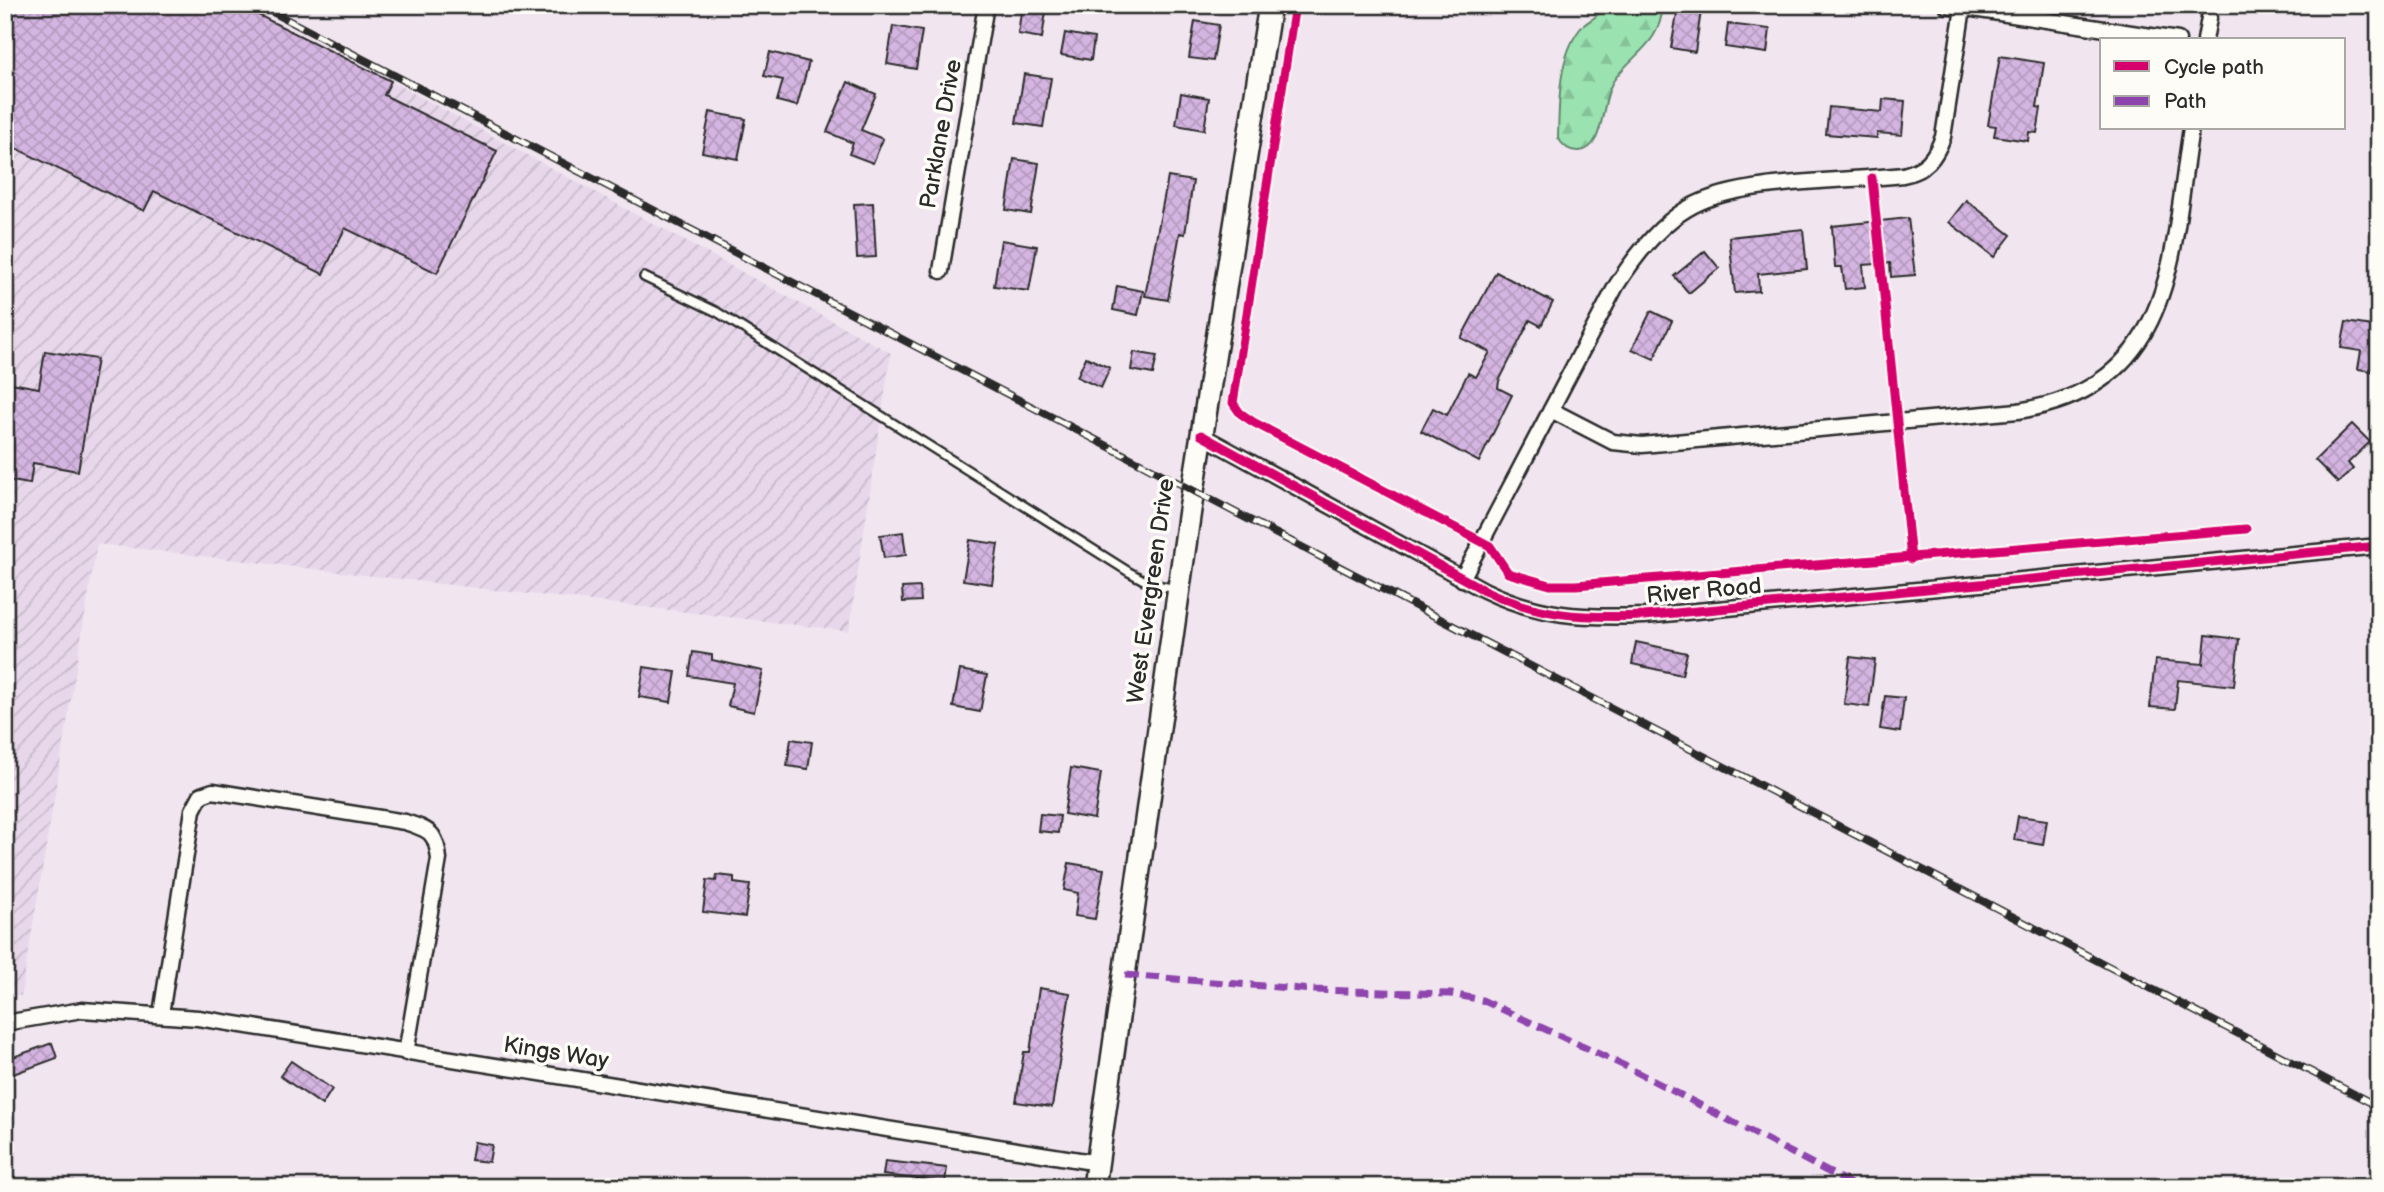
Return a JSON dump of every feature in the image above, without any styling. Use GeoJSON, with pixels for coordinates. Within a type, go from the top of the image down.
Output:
{"type":"FeatureCollection","features":[{"type":"Feature","properties":{"kind":"street","name":"Parklane Drive"},"geometry":{"type":"LineString","coordinates":[[941,271],[986,5]]}},
{"type":"Feature","properties":{"kind":"street","name":"West Evergreen Drive"},"geometry":{"type":"LineString","coordinates":[[1094,1187],[1178,590],[1269,5]]}},
{"type":"Feature","properties":{"kind":"street"},"geometry":{"type":"LineString","coordinates":[[1946,5],[2165,38]]}},
{"type":"Feature","properties":{"kind":"street"},"geometry":{"type":"LineString","coordinates":[[1462,579],[1626,270],[1651,241],[1692,206],[1743,190],[1895,176],[1924,168],[1937,152],[1943,137],[1963,8]]}},
{"type":"Feature","properties":{"kind":"street"},"geometry":{"type":"LineString","coordinates":[[2205,38],[2209,19]]}},
{"type":"Feature","properties":{"kind":"street"},"geometry":{"type":"LineString","coordinates":[[1551,410],[1613,442],[1642,445],[2018,411],[2072,397],[2090,388],[2121,362],[2152,322],[2168,277],[2191,130]]}},
{"type":"Feature","properties":{"kind":"street","name":"River Road"},"geometry":{"type":"LineString","coordinates":[[1201,435],[1502,599],[1540,612],[1586,618],[1644,617],[2379,546]]}},
{"type":"Feature","properties":{"kind":"street"},"geometry":{"type":"LineString","coordinates":[[161,1014],[197,802],[201,795],[213,791],[405,822],[425,828],[437,840],[439,859],[406,1053]]}},
{"type":"Feature","properties":{"kind":"street","name":"Kings Way"},"geometry":{"type":"LineString","coordinates":[[5,1023],[82,1010],[161,1014],[1098,1163]]}},
{"type":"Feature","properties":{"kind":"lane"},"geometry":{"type":"LineString","coordinates":[[644,277],[717,312],[1129,572],[1151,584],[1178,590]]}},
{"type":"Feature","properties":{"kind":"shaded area"},"geometry":{"type":"Polygon","coordinates":[[[5,5],[238,5],[391,81],[891,353],[849,631],[97,544],[21,996],[5,994],[5,5]]]}},
{"type":"Feature","properties":{"kind":"green space"},"geometry":{"type":"Polygon","coordinates":[[[1603,5],[1663,5],[1657,30],[1614,80],[1594,142],[1588,148],[1572,151],[1558,138],[1564,67],[1573,40],[1580,29],[1599,13],[1603,5]]]}},
{"type":"Feature","properties":{"kind":"building"},"geometry":{"type":"Polygon","coordinates":[[[5,5],[238,5],[391,81],[384,95],[497,151],[437,273],[345,228],[323,274],[154,191],[144,211],[5,143],[5,5]]]}},
{"type":"Feature","properties":{"kind":"building"},"geometry":{"type":"Polygon","coordinates":[[[1022,5],[1047,5],[1042,38],[1018,34],[1022,5]]]}},
{"type":"Feature","properties":{"kind":"building"},"geometry":{"type":"Polygon","coordinates":[[[1678,8],[1701,11],[1695,52],[1671,48],[1678,8]]]}},
{"type":"Feature","properties":{"kind":"building"},"geometry":{"type":"Polygon","coordinates":[[[1195,21],[1219,25],[1213,61],[1189,58],[1195,21]]]}},
{"type":"Feature","properties":{"kind":"building"},"geometry":{"type":"Polygon","coordinates":[[[1728,24],[1770,29],[1767,53],[1725,47],[1728,24]]]}},
{"type":"Feature","properties":{"kind":"building"},"geometry":{"type":"Polygon","coordinates":[[[893,26],[922,31],[916,69],[887,64],[893,26]]]}},
{"type":"Feature","properties":{"kind":"building"},"geometry":{"type":"Polygon","coordinates":[[[1065,33],[1094,38],[1091,60],[1061,55],[1065,33]]]}},
{"type":"Feature","properties":{"kind":"building"},"geometry":{"type":"Polygon","coordinates":[[[770,52],[809,62],[797,106],[777,101],[783,80],[764,76],[770,52]]]}},
{"type":"Feature","properties":{"kind":"building"},"geometry":{"type":"Polygon","coordinates":[[[2000,56],[2044,63],[2037,107],[2041,108],[2037,133],[2029,132],[2028,141],[1994,136],[1996,126],[1988,125],[2000,56]]]}},
{"type":"Feature","properties":{"kind":"building"},"geometry":{"type":"Polygon","coordinates":[[[1024,74],[1051,78],[1043,127],[1016,123],[1024,74]]]}},
{"type":"Feature","properties":{"kind":"building"},"geometry":{"type":"Polygon","coordinates":[[[848,82],[876,94],[861,130],[883,139],[873,163],[849,154],[853,143],[827,132],[848,82]]]}},
{"type":"Feature","properties":{"kind":"building"},"geometry":{"type":"Polygon","coordinates":[[[1181,93],[1209,98],[1204,130],[1176,125],[1181,93]]]}},
{"type":"Feature","properties":{"kind":"building"},"geometry":{"type":"Polygon","coordinates":[[[1883,99],[1905,101],[1902,135],[1877,133],[1877,138],[1826,134],[1829,107],[1882,112],[1883,99]]]}},
{"type":"Feature","properties":{"kind":"building"},"geometry":{"type":"Polygon","coordinates":[[[710,112],[746,119],[738,159],[702,152],[710,112]]]}},
{"type":"Feature","properties":{"kind":"building"},"geometry":{"type":"Polygon","coordinates":[[[1014,159],[1039,163],[1031,214],[1006,210],[1014,159]]]}},
{"type":"Feature","properties":{"kind":"building"},"geometry":{"type":"Polygon","coordinates":[[[1168,177],[1193,181],[1185,234],[1180,233],[1168,300],[1145,296],[1168,177]]]}},
{"type":"Feature","properties":{"kind":"building"},"geometry":{"type":"Polygon","coordinates":[[[1966,200],[2011,235],[1994,257],[1949,222],[1966,200]]]}},
{"type":"Feature","properties":{"kind":"building"},"geometry":{"type":"Polygon","coordinates":[[[873,203],[876,257],[857,258],[854,204],[873,203]]]}},
{"type":"Feature","properties":{"kind":"building"},"geometry":{"type":"Polygon","coordinates":[[[1908,218],[1915,275],[1891,277],[1890,263],[1863,265],[1865,287],[1845,289],[1842,267],[1835,267],[1832,226],[1908,218]]]}},
{"type":"Feature","properties":{"kind":"building"},"geometry":{"type":"Polygon","coordinates":[[[1803,229],[1807,269],[1758,274],[1759,291],[1735,293],[1729,237],[1803,229]]]}},
{"type":"Feature","properties":{"kind":"building"},"geometry":{"type":"Polygon","coordinates":[[[1001,240],[1037,246],[1029,291],[994,286],[1001,240]]]}},
{"type":"Feature","properties":{"kind":"building"},"geometry":{"type":"Polygon","coordinates":[[[1705,251],[1719,268],[1689,293],[1674,276],[1705,251]]]}},
{"type":"Feature","properties":{"kind":"building"},"geometry":{"type":"Polygon","coordinates":[[[1496,272],[1553,302],[1541,326],[1530,320],[1499,381],[1498,388],[1512,395],[1479,462],[1421,431],[1433,408],[1447,415],[1468,373],[1476,377],[1490,352],[1461,338],[1496,272]]]}},
{"type":"Feature","properties":{"kind":"building"},"geometry":{"type":"Polygon","coordinates":[[[1117,286],[1143,291],[1138,315],[1113,310],[1117,286]]]}},
{"type":"Feature","properties":{"kind":"building"},"geometry":{"type":"Polygon","coordinates":[[[1651,311],[1672,321],[1654,359],[1632,349],[1651,311]]]}},
{"type":"Feature","properties":{"kind":"building"},"geometry":{"type":"Polygon","coordinates":[[[2346,322],[2379,327],[2377,372],[2358,369],[2361,351],[2341,348],[2346,322]]]}},
{"type":"Feature","properties":{"kind":"building"},"geometry":{"type":"Polygon","coordinates":[[[45,351],[97,359],[78,471],[33,463],[30,484],[5,480],[5,382],[39,388],[45,351]]]}},
{"type":"Feature","properties":{"kind":"building"},"geometry":{"type":"Polygon","coordinates":[[[1134,352],[1157,356],[1153,374],[1131,370],[1134,352]]]}},
{"type":"Feature","properties":{"kind":"building"},"geometry":{"type":"Polygon","coordinates":[[[1086,357],[1110,368],[1101,388],[1077,377],[1086,357]]]}},
{"type":"Feature","properties":{"kind":"building"},"geometry":{"type":"Polygon","coordinates":[[[2352,424],[2370,442],[2348,463],[2353,469],[2338,483],[2315,460],[2352,424]]]}},
{"type":"Feature","properties":{"kind":"building"},"geometry":{"type":"Polygon","coordinates":[[[903,532],[906,555],[884,558],[880,535],[903,532]]]}},
{"type":"Feature","properties":{"kind":"building"},"geometry":{"type":"Polygon","coordinates":[[[970,540],[998,544],[992,584],[963,580],[970,540]]]}},
{"type":"Feature","properties":{"kind":"building"},"geometry":{"type":"Polygon","coordinates":[[[920,587],[921,601],[903,602],[902,588],[920,587]]]}},
{"type":"Feature","properties":{"kind":"building"},"geometry":{"type":"Polygon","coordinates":[[[2206,635],[2239,639],[2234,686],[2178,680],[2175,709],[2150,707],[2155,660],[2203,664],[2206,635]]]}},
{"type":"Feature","properties":{"kind":"building"},"geometry":{"type":"Polygon","coordinates":[[[1636,642],[1687,653],[1682,675],[1632,664],[1636,642]]]}},
{"type":"Feature","properties":{"kind":"building"},"geometry":{"type":"Polygon","coordinates":[[[693,652],[712,655],[712,660],[763,671],[754,712],[728,706],[733,683],[689,676],[693,652]]]}},
{"type":"Feature","properties":{"kind":"building"},"geometry":{"type":"Polygon","coordinates":[[[1850,657],[1875,660],[1869,707],[1844,704],[1850,657]]]}},
{"type":"Feature","properties":{"kind":"building"},"geometry":{"type":"Polygon","coordinates":[[[644,667],[676,672],[671,702],[639,697],[644,667]]]}},
{"type":"Feature","properties":{"kind":"building"},"geometry":{"type":"Polygon","coordinates":[[[960,670],[987,675],[980,712],[953,707],[960,670]]]}},
{"type":"Feature","properties":{"kind":"building"},"geometry":{"type":"Polygon","coordinates":[[[1885,696],[1904,698],[1900,732],[1880,729],[1885,696]]]}},
{"type":"Feature","properties":{"kind":"building"},"geometry":{"type":"Polygon","coordinates":[[[791,739],[812,742],[808,769],[787,766],[791,739]]]}},
{"type":"Feature","properties":{"kind":"building"},"geometry":{"type":"Polygon","coordinates":[[[1071,768],[1101,773],[1094,819],[1064,814],[1071,768]]]}},
{"type":"Feature","properties":{"kind":"building"},"geometry":{"type":"Polygon","coordinates":[[[1040,814],[1060,816],[1058,833],[1038,831],[1040,814]]]}},
{"type":"Feature","properties":{"kind":"building"},"geometry":{"type":"Polygon","coordinates":[[[2018,816],[2047,820],[2043,845],[2014,840],[2018,816]]]}},
{"type":"Feature","properties":{"kind":"building"},"geometry":{"type":"Polygon","coordinates":[[[1069,863],[1104,869],[1095,919],[1075,916],[1078,893],[1064,890],[1069,863]]]}},
{"type":"Feature","properties":{"kind":"building"},"geometry":{"type":"Polygon","coordinates":[[[717,875],[734,877],[734,883],[750,885],[745,917],[703,912],[707,880],[716,881],[717,875]]]}},
{"type":"Feature","properties":{"kind":"building"},"geometry":{"type":"Polygon","coordinates":[[[1039,988],[1070,993],[1052,1107],[1016,1102],[1024,1052],[1030,1052],[1039,988]]]}},
{"type":"Feature","properties":{"kind":"building"},"geometry":{"type":"Polygon","coordinates":[[[52,1043],[57,1058],[5,1077],[5,1060],[52,1043]]]}},
{"type":"Feature","properties":{"kind":"building"},"geometry":{"type":"Polygon","coordinates":[[[291,1061],[332,1089],[322,1105],[280,1076],[291,1061]]]}},
{"type":"Feature","properties":{"kind":"building"},"geometry":{"type":"Polygon","coordinates":[[[474,1142],[492,1145],[489,1162],[471,1160],[474,1142]]]}},
{"type":"Feature","properties":{"kind":"building"},"geometry":{"type":"Polygon","coordinates":[[[885,1161],[947,1168],[945,1182],[883,1175],[885,1161]]]}},
{"type":"Feature","properties":{"kind":"railway"},"geometry":{"type":"LineString","coordinates":[[259,5],[2379,1107]]}},
{"type":"Feature","properties":{"kind":"marked path"},"geometry":{"type":"LineString","coordinates":[[1125,975],[1314,990],[1451,994],[1482,1000],[1625,1066],[1857,1187]]}},
{"type":"Feature","properties":{"kind":"cycle path"},"geometry":{"type":"LineString","coordinates":[[1295,5],[1233,403],[1240,413],[1253,422],[1490,546],[1508,573],[1550,585],[1576,585],[2246,529]]}},
{"type":"Feature","properties":{"kind":"cycle path"},"geometry":{"type":"LineString","coordinates":[[1872,178],[1911,559]]}},
{"type":"Feature","properties":{"kind":"cycle path"},"geometry":{"type":"LineString","coordinates":[[1201,435],[1484,590],[1524,606],[1581,616],[1644,616],[2379,546]]}}]}
